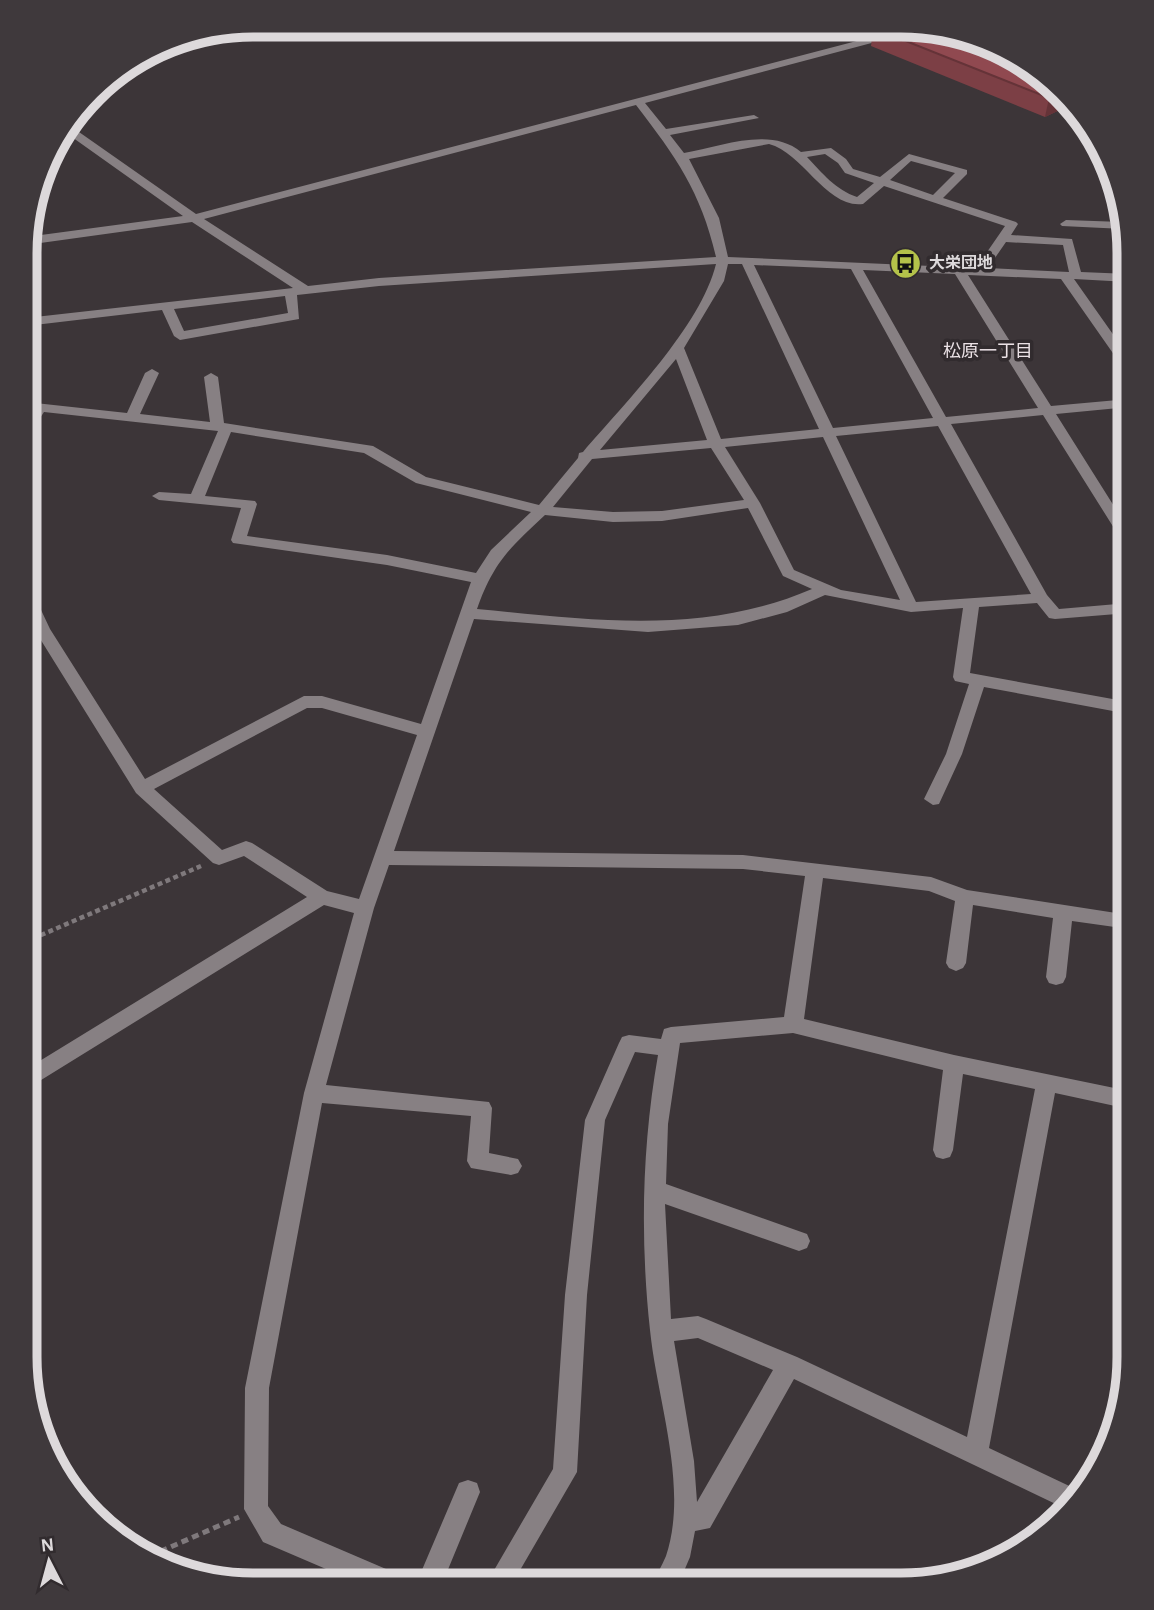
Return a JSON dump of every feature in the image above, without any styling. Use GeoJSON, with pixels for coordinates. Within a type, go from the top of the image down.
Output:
{"type":"FeatureCollection","features":[{"type":"Feature","properties":{"kind":"street"},"geometry":{"type":"LineString","coordinates":[[38,239],[194,218],[885,37]]}},
{"type":"Feature","properties":{"kind":"street"},"geometry":{"type":"LineString","coordinates":[[365,1573],[272,1533],[256,1510],[257,1388],[314,1093],[365,908],[480,579],[496,553],[542,510],[584,456],[678,348],[718,281],[723,260],[713,218],[681,157],[638,101]]}},
{"type":"Feature","properties":{"kind":"street"},"geometry":{"type":"LineString","coordinates":[[663,133],[754,118]]}},
{"type":"Feature","properties":{"kind":"street"},"geometry":{"type":"LineString","coordinates":[[73,133],[194,218],[305,290]]}},
{"type":"Feature","properties":{"kind":"street"},"geometry":{"type":"LineString","coordinates":[[681,157],[769,141],[784,143],[841,198],[859,202],[909,157],[963,172],[937,198]]}},
{"type":"Feature","properties":{"kind":"street"},"geometry":{"type":"LineString","coordinates":[[797,156],[827,150],[842,161],[849,171],[1012,224],[980,271]]}},
{"type":"Feature","properties":{"kind":"street"},"geometry":{"type":"LineString","coordinates":[[1066,224],[1115,226]]}},
{"type":"Feature","properties":{"kind":"street"},"geometry":{"type":"LineString","coordinates":[[1005,238],[1068,242],[1070,275],[1117,347]]}},
{"type":"Feature","properties":{"kind":"street"},"geometry":{"type":"LineString","coordinates":[[37,321],[406,280],[723,260],[1117,277]]}},
{"type":"Feature","properties":{"kind":"street"},"geometry":{"type":"LineString","coordinates":[[746,260],[911,607]]}},
{"type":"Feature","properties":{"kind":"street"},"geometry":{"type":"LineString","coordinates":[[855,264],[1041,598],[1055,614],[1117,609]]}},
{"type":"Feature","properties":{"kind":"street"},"geometry":{"type":"LineString","coordinates":[[958,269],[1117,522]]}},
{"type":"Feature","properties":{"kind":"street"},"geometry":{"type":"LineString","coordinates":[[167,307],[180,336],[295,317],[290,291]]}},
{"type":"Feature","properties":{"kind":"street"},"geometry":{"type":"LineString","coordinates":[[678,348],[716,444],[753,503],[788,573],[821,590],[911,607],[1041,598]]}},
{"type":"Feature","properties":{"kind":"street"},"geometry":{"type":"LineString","coordinates":[[132,416],[152,373]]}},
{"type":"Feature","properties":{"kind":"street"},"geometry":{"type":"LineString","coordinates":[[197,498],[221,426],[211,377]]}},
{"type":"Feature","properties":{"kind":"street"},"geometry":{"type":"LineString","coordinates":[[584,456],[1117,404]]}},
{"type":"Feature","properties":{"kind":"street"},"geometry":{"type":"LineString","coordinates":[[37,406],[221,426],[368,449],[421,480],[542,510],[613,517],[662,516],[753,503]]}},
{"type":"Feature","properties":{"kind":"street"},"geometry":{"type":"LineString","coordinates":[[159,496],[250,504],[238,540],[387,559],[480,579]]}},
{"type":"Feature","properties":{"kind":"street"},"geometry":{"type":"LineString","coordinates":[[467,613],[626,626],[689,626],[793,606],[821,590]]}},
{"type":"Feature","properties":{"kind":"street"},"geometry":{"type":"LineString","coordinates":[[972,602],[961,677],[1117,706]]}},
{"type":"Feature","properties":{"kind":"street"},"geometry":{"type":"LineString","coordinates":[[37,618],[142,788],[219,858],[246,848],[322,897],[365,908]]}},
{"type":"Feature","properties":{"kind":"street"},"geometry":{"type":"LineString","coordinates":[[933,799],[954,754],[978,680]]}},
{"type":"Feature","properties":{"kind":"street"},"geometry":{"type":"LineString","coordinates":[[142,788],[304,702],[322,702],[425,731]]}},
{"type":"Feature","properties":{"kind":"street"},"geometry":{"type":"LineString","coordinates":[[382,858],[743,862],[931,884],[965,897],[1117,921]]}},
{"type":"Feature","properties":{"kind":"street"},"geometry":{"type":"LineString","coordinates":[[793,1024],[815,870]]}},
{"type":"Feature","properties":{"kind":"street"},"geometry":{"type":"LineString","coordinates":[[37,1074],[322,897]]}},
{"type":"Feature","properties":{"kind":"street"},"geometry":{"type":"LineString","coordinates":[[956,963],[965,897]]}},
{"type":"Feature","properties":{"kind":"street"},"geometry":{"type":"LineString","coordinates":[[1056,977],[1063,914]]}},
{"type":"Feature","properties":{"kind":"street"},"geometry":{"type":"LineString","coordinates":[[673,1573],[677,1566],[684,1519],[684,1478],[661,1331],[656,1194],[657,1125],[671,1035],[793,1024],[954,1064],[1117,1097]]}},
{"type":"Feature","properties":{"kind":"street"},"geometry":{"type":"LineString","coordinates":[[505,1573],[565,1472],[576,1295],[595,1120],[629,1043],[669,1048]]}},
{"type":"Feature","properties":{"kind":"street"},"geometry":{"type":"LineString","coordinates":[[943,1150],[954,1064]]}},
{"type":"Feature","properties":{"kind":"street"},"geometry":{"type":"LineString","coordinates":[[976,1454],[1047,1081]]}},
{"type":"Feature","properties":{"kind":"street"},"geometry":{"type":"LineString","coordinates":[[314,1093],[482,1108],[478,1161],[511,1166]]}},
{"type":"Feature","properties":{"kind":"street"},"geometry":{"type":"LineString","coordinates":[[656,1194],[671,1194],[799,1241]]}},
{"type":"Feature","properties":{"kind":"street"},"geometry":{"type":"LineString","coordinates":[[661,1331],[698,1327],[789,1365],[1066,1497]]}},
{"type":"Feature","properties":{"kind":"street"},"geometry":{"type":"LineString","coordinates":[[684,1519],[701,1520],[789,1365]]}},
{"type":"Feature","properties":{"kind":"street"},"geometry":{"type":"LineString","coordinates":[[434,1573],[468,1492]]}},
{"type":"Feature","properties":{"kind":"path"},"geometry":{"type":"LineString","coordinates":[[37,937],[219,858]]}},
{"type":"Feature","properties":{"kind":"path"},"geometry":{"type":"LineString","coordinates":[[159,1552],[256,1510]]}},
{"type":"Feature","properties":{"kind":"building"},"geometry":{"type":"Polygon","coordinates":[[[896,37],[957,44],[984,53],[1021,73],[1044,90],[1051,97],[896,37]]]}},
{"type":"Feature","properties":{"kind":"place","name":"大栄団地"},"geometry":{"type":"Point","coordinates":[906,263]}},
{"type":"Feature","properties":{"kind":"district","name":"松原一丁目"},"geometry":{"type":"Point","coordinates":[988,352]}}]}
